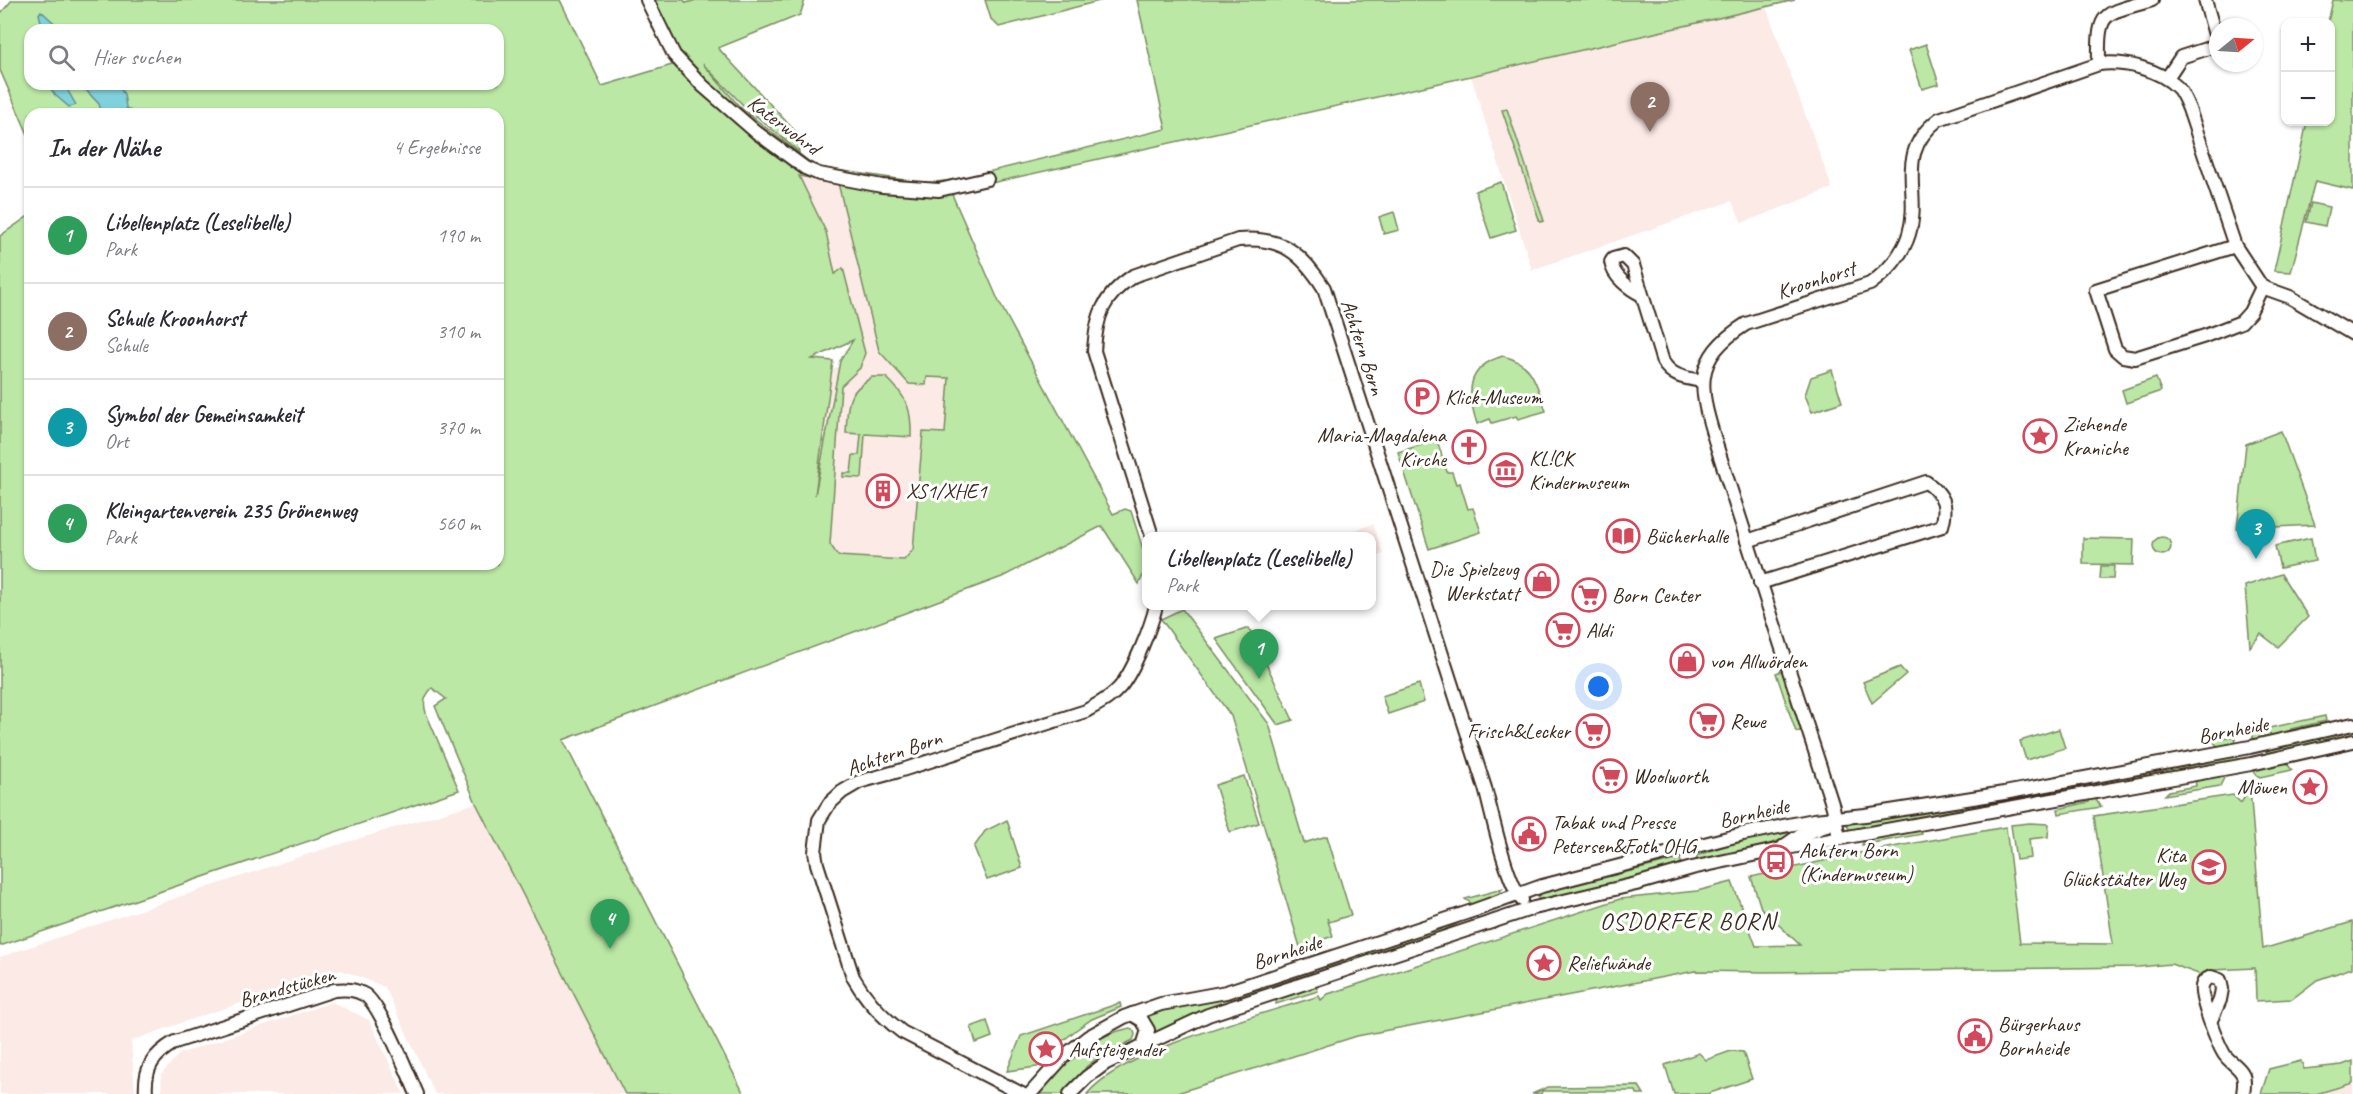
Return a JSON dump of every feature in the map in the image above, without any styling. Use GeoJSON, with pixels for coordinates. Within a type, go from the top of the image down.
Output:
{"type":"FeatureCollection","features":[{"type":"Feature","properties":{"kind":"street","name":"Katerwohrd"},"geometry":{"type":"LineString","coordinates":[[647,0],[674,55],[756,132],[806,168],[819,174],[882,186],[939,190],[987,179]]}},
{"type":"Feature","properties":{"kind":"street"},"geometry":{"type":"LineString","coordinates":[[2099,64],[2100,25],[2107,15],[2152,0]]}},
{"type":"Feature","properties":{"kind":"street"},"geometry":{"type":"LineString","coordinates":[[2205,0],[2210,18]]}},
{"type":"Feature","properties":{"kind":"street"},"geometry":{"type":"LineString","coordinates":[[2209,48],[2181,57],[2167,78],[2180,90],[2189,109],[2235,246],[2262,287],[2289,297],[2353,334]]}},
{"type":"Feature","properties":{"kind":"street","name":"Kroonhorst"},"geometry":{"type":"LineString","coordinates":[[1702,381],[1716,347],[1746,324],[1870,284],[1882,276],[1895,260],[1909,234],[1912,208],[1910,173],[1915,150],[1928,128],[1939,119],[2099,64],[2124,64],[2167,78]]}},
{"type":"Feature","properties":{"kind":"street","name":"Achtern Born"},"geometry":{"type":"LineString","coordinates":[[1150,532],[1094,351],[1095,327],[1102,308],[1120,285],[1133,276],[1238,240],[1261,240],[1284,246],[1302,258],[1324,288],[1518,895]]}},
{"type":"Feature","properties":{"kind":"street"},"geometry":{"type":"LineString","coordinates":[[2235,246],[2096,290],[2115,349],[2123,356],[2135,358],[2231,327],[2246,317],[2262,287]]}},
{"type":"Feature","properties":{"kind":"street"},"geometry":{"type":"LineString","coordinates":[[1642,295],[1663,362],[1668,370],[1675,375],[1702,381],[1708,418],[1835,818],[1839,838]]}},
{"type":"Feature","properties":{"kind":"street"},"geometry":{"type":"LineString","coordinates":[[1747,541],[1926,482],[1940,492],[1946,511],[1942,526],[1760,583]]}},
{"type":"Feature","properties":{"kind":"street","name":"Achtern Born"},"geometry":{"type":"LineString","coordinates":[[1022,1094],[902,1032],[886,1020],[862,992],[853,977],[817,864],[815,839],[819,820],[829,804],[842,792],[859,782],[1086,711],[1109,698],[1121,686],[1135,660],[1154,610]]}},
{"type":"Feature","properties":{"kind":"street","name":"Bornheide"},"geometry":{"type":"LineString","coordinates":[[1030,1094],[1064,1056],[1088,1037],[1132,1014],[1168,1002],[1226,992],[1542,886],[1743,834],[1814,820],[1929,806],[2015,791],[2250,747],[2353,724]]}},
{"type":"Feature","properties":{"kind":"street","name":"Bornheide"},"geometry":{"type":"LineString","coordinates":[[1070,1094],[1106,1063],[1226,1008],[1530,909],[1692,868],[1781,849],[2251,764],[2353,741]]}},
{"type":"Feature","properties":{"kind":"street"},"geometry":{"type":"LineString","coordinates":[[1781,849],[1800,835],[1826,826],[1835,818]]}},
{"type":"Feature","properties":{"kind":"street"},"geometry":{"type":"LineString","coordinates":[[1452,936],[1518,895],[1530,909]]}},
{"type":"Feature","properties":{"kind":"street","name":"Brandstücken"},"geometry":{"type":"LineString","coordinates":[[146,1094],[147,1067],[159,1051],[175,1042],[334,990],[350,989],[367,996],[377,1010],[417,1094]]}},
{"type":"Feature","properties":{"kind":"street"},"geometry":{"type":"LineString","coordinates":[[1132,1014],[1142,1020],[1148,1030],[1143,1046]]}},
{"type":"Feature","properties":{"kind":"street"},"geometry":{"type":"LineString","coordinates":[[2211,1020],[2223,1052],[2242,1074],[2244,1080],[2242,1094]]}},
{"type":"Feature","properties":{"kind":"shaded area"},"geometry":{"type":"Polygon","coordinates":[[[1766,7],[1832,188],[1742,223],[1732,201],[1532,270],[1471,76],[1766,7]]]}},
{"type":"Feature","properties":{"kind":"shaded area"},"geometry":{"type":"Polygon","coordinates":[[[798,175],[929,199],[968,280],[948,581],[809,571],[824,374],[858,356],[835,275],[826,232],[798,175]]]}},
{"type":"Feature","properties":{"kind":"shaded area"},"geometry":{"type":"Polygon","coordinates":[[[1373,524],[1376,532],[1349,532],[1373,524]]]}},
{"type":"Feature","properties":{"kind":"shaded area"},"geometry":{"type":"Polygon","coordinates":[[[1376,533],[1383,554],[1376,557],[1376,533]]]}},
{"type":"Feature","properties":{"kind":"shaded area"},"geometry":{"type":"Polygon","coordinates":[[[476,803],[625,1094],[435,1094],[385,987],[341,970],[131,1041],[135,1094],[0,1094],[0,957],[305,855],[476,803]]]}},
{"type":"Feature","properties":{"kind":"shaded area"},"geometry":{"type":"Polygon","coordinates":[[[332,1002],[369,1020],[404,1094],[162,1094],[161,1075],[179,1054],[332,1002]]]}},
{"type":"Feature","properties":{"kind":"shaded area"},"geometry":{"type":"Polygon","coordinates":[[[2353,1083],[2353,1094],[2316,1094],[2353,1083]]]}},
{"type":"Feature","properties":{"kind":"green space"},"geometry":{"type":"Polygon","coordinates":[[[12,0],[560,0],[602,86],[672,65],[641,0],[684,0],[686,3],[696,0],[805,0],[800,15],[718,48],[796,132],[799,152],[742,104],[703,64],[740,107],[816,167],[925,183],[954,180],[1166,129],[1137,0],[1795,0],[1471,76],[951,192],[999,302],[1113,514],[1125,509],[1131,511],[1142,546],[1142,578],[1139,584],[1102,526],[1002,577],[563,740],[744,1094],[625,1094],[476,803],[435,706],[446,699],[432,688],[425,700],[426,713],[459,790],[0,946],[0,236],[24,219],[24,570],[504,570],[504,108],[24,108],[24,125],[0,70],[0,14],[12,0]],[[799,176],[826,232],[835,274],[843,268],[865,353],[860,368],[841,386],[830,544],[838,556],[904,560],[913,550],[923,432],[945,433],[949,378],[927,377],[926,385],[909,384],[879,351],[838,183],[799,176]],[[853,340],[812,359],[833,361],[815,495],[840,361],[853,340]]]}},
{"type":"Feature","properties":{"kind":"green space"},"geometry":{"type":"Polygon","coordinates":[[[985,0],[1103,0],[999,27],[991,19],[985,0]]]}},
{"type":"Feature","properties":{"kind":"green space"},"geometry":{"type":"Polygon","coordinates":[[[2333,0],[2353,0],[2353,190],[2315,181],[2291,272],[2274,271],[2306,126],[2335,126],[2335,18],[2329,18],[2333,0]]]}},
{"type":"Feature","properties":{"kind":"green space"},"geometry":{"type":"Polygon","coordinates":[[[1926,44],[1939,84],[1922,89],[1909,50],[1926,44]]]}},
{"type":"Feature","properties":{"kind":"green space"},"geometry":{"type":"Polygon","coordinates":[[[1507,109],[1544,221],[1540,222],[1502,110],[1507,109]]]}},
{"type":"Feature","properties":{"kind":"green space"},"geometry":{"type":"Polygon","coordinates":[[[1501,182],[1516,230],[1491,238],[1475,191],[1501,182]]]}},
{"type":"Feature","properties":{"kind":"green space"},"geometry":{"type":"Polygon","coordinates":[[[2311,203],[2329,207],[2325,226],[2306,222],[2311,203]]]}},
{"type":"Feature","properties":{"kind":"green space"},"geometry":{"type":"Polygon","coordinates":[[[1394,212],[1399,230],[1384,234],[1379,217],[1394,212]]]}},
{"type":"Feature","properties":{"kind":"green space"},"geometry":{"type":"Polygon","coordinates":[[[1503,356],[1514,359],[1528,369],[1536,383],[1546,411],[1518,419],[1516,416],[1492,423],[1490,419],[1477,424],[1471,392],[1475,374],[1491,361],[1503,356]]]}},
{"type":"Feature","properties":{"kind":"green space"},"geometry":{"type":"Polygon","coordinates":[[[1832,370],[1842,402],[1812,412],[1805,395],[1811,377],[1832,370]]]}},
{"type":"Feature","properties":{"kind":"green space"},"geometry":{"type":"Polygon","coordinates":[[[872,377],[886,377],[903,397],[909,411],[911,437],[865,434],[862,478],[843,477],[843,473],[851,473],[853,455],[859,455],[861,434],[846,433],[850,400],[852,394],[872,377]]]}},
{"type":"Feature","properties":{"kind":"green space"},"geometry":{"type":"Polygon","coordinates":[[[2156,378],[2161,391],[2126,403],[2122,390],[2156,378]]]}},
{"type":"Feature","properties":{"kind":"green space"},"geometry":{"type":"Polygon","coordinates":[[[2281,431],[2315,525],[2237,529],[2246,444],[2281,431]]]}},
{"type":"Feature","properties":{"kind":"green space"},"geometry":{"type":"Polygon","coordinates":[[[1437,440],[1447,472],[1452,472],[1456,484],[1460,483],[1468,509],[1473,508],[1481,532],[1429,549],[1398,452],[1437,440]]]}},
{"type":"Feature","properties":{"kind":"green space"},"geometry":{"type":"Polygon","coordinates":[[[2162,537],[2169,539],[2171,546],[2169,553],[2162,555],[2155,553],[2153,546],[2155,539],[2162,537]]]}},
{"type":"Feature","properties":{"kind":"green space"},"geometry":{"type":"Polygon","coordinates":[[[2083,538],[2134,539],[2133,565],[2083,564],[2083,538]]]}},
{"type":"Feature","properties":{"kind":"green space"},"geometry":{"type":"Polygon","coordinates":[[[2311,538],[2315,561],[2280,568],[2275,546],[2311,538]]]}},
{"type":"Feature","properties":{"kind":"green space"},"geometry":{"type":"Polygon","coordinates":[[[2101,566],[2114,566],[2113,579],[2100,579],[2101,566]]]}},
{"type":"Feature","properties":{"kind":"green space"},"geometry":{"type":"Polygon","coordinates":[[[2281,574],[2308,617],[2278,647],[2261,634],[2250,647],[2245,586],[2281,574]]]}},
{"type":"Feature","properties":{"kind":"green space"},"geometry":{"type":"Polygon","coordinates":[[[1183,610],[1269,724],[1304,843],[1327,836],[1351,915],[1329,922],[1327,918],[1333,936],[1300,947],[1231,716],[1161,619],[1183,610]]]}},
{"type":"Feature","properties":{"kind":"green space"},"geometry":{"type":"Polygon","coordinates":[[[1249,628],[1293,720],[1278,725],[1216,639],[1249,628]]]}},
{"type":"Feature","properties":{"kind":"green space"},"geometry":{"type":"Polygon","coordinates":[[[1900,667],[1906,674],[1872,703],[1863,682],[1900,667]]]}},
{"type":"Feature","properties":{"kind":"green space"},"geometry":{"type":"Polygon","coordinates":[[[1785,670],[1803,730],[1796,732],[1776,673],[1785,670]]]}},
{"type":"Feature","properties":{"kind":"green space"},"geometry":{"type":"Polygon","coordinates":[[[1419,684],[1424,702],[1388,714],[1382,696],[1419,684]]]}},
{"type":"Feature","properties":{"kind":"green space"},"geometry":{"type":"Polygon","coordinates":[[[2325,716],[2326,721],[2291,729],[2289,735],[2253,743],[2255,731],[2325,716]]]}},
{"type":"Feature","properties":{"kind":"green space"},"geometry":{"type":"Polygon","coordinates":[[[2353,728],[2353,737],[2270,755],[2267,753],[2268,747],[2353,728]]]}},
{"type":"Feature","properties":{"kind":"green space"},"geometry":{"type":"Polygon","coordinates":[[[2059,729],[2065,748],[2026,760],[2020,741],[2059,729]]]}},
{"type":"Feature","properties":{"kind":"green space"},"geometry":{"type":"Polygon","coordinates":[[[2235,736],[2236,746],[2220,749],[2212,740],[2235,736]]]}},
{"type":"Feature","properties":{"kind":"green space"},"geometry":{"type":"Polygon","coordinates":[[[2237,754],[2238,763],[2011,805],[2009,795],[2237,754]]]}},
{"type":"Feature","properties":{"kind":"green space"},"geometry":{"type":"Polygon","coordinates":[[[2284,760],[2292,770],[2260,777],[2255,774],[2255,767],[2284,760]]]}},
{"type":"Feature","properties":{"kind":"green space"},"geometry":{"type":"Polygon","coordinates":[[[2220,774],[2224,778],[2220,786],[2165,795],[2169,791],[2196,786],[2195,779],[2220,774]]]}},
{"type":"Feature","properties":{"kind":"green space"},"geometry":{"type":"Polygon","coordinates":[[[1244,776],[1259,823],[1230,832],[1215,785],[1244,776]]]}},
{"type":"Feature","properties":{"kind":"green space"},"geometry":{"type":"Polygon","coordinates":[[[2250,788],[2263,949],[2352,922],[2353,926],[2352,968],[2317,980],[2292,999],[2256,1001],[2255,968],[2213,970],[2201,975],[2171,964],[2139,967],[1695,971],[1357,1036],[1174,1094],[1087,1094],[1105,1078],[1131,1062],[1195,1035],[1319,996],[1321,1000],[1328,994],[1620,899],[1697,891],[1732,882],[1756,946],[1800,945],[1761,908],[1751,877],[1859,853],[2006,827],[2020,943],[2113,944],[2094,816],[2233,795],[2241,803],[2250,788]]]}},
{"type":"Feature","properties":{"kind":"green space"},"geometry":{"type":"Polygon","coordinates":[[[2091,797],[2094,797],[2101,807],[2059,814],[2058,809],[2089,802],[2091,797]]]}},
{"type":"Feature","properties":{"kind":"green space"},"geometry":{"type":"Polygon","coordinates":[[[1995,798],[1997,808],[1850,830],[1847,826],[1852,823],[1995,798]]]}},
{"type":"Feature","properties":{"kind":"green space"},"geometry":{"type":"Polygon","coordinates":[[[1007,820],[1022,868],[987,880],[974,847],[985,831],[1007,820]]]}},
{"type":"Feature","properties":{"kind":"green space"},"geometry":{"type":"Polygon","coordinates":[[[2049,824],[2048,837],[2029,839],[2031,858],[2016,860],[2011,825],[2049,824]]]}},
{"type":"Feature","properties":{"kind":"green space"},"geometry":{"type":"Polygon","coordinates":[[[1798,829],[1766,845],[1697,861],[1696,856],[1746,838],[1798,829]]]}},
{"type":"Feature","properties":{"kind":"green space"},"geometry":{"type":"Polygon","coordinates":[[[1919,829],[1922,834],[1862,845],[1864,840],[1919,829]]]}},
{"type":"Feature","properties":{"kind":"green space"},"geometry":{"type":"Polygon","coordinates":[[[1680,859],[1682,865],[1635,880],[1542,902],[1537,897],[1541,893],[1680,859]]]}},
{"type":"Feature","properties":{"kind":"green space"},"geometry":{"type":"Polygon","coordinates":[[[1502,889],[1496,897],[1475,906],[1465,899],[1502,889]]]}},
{"type":"Feature","properties":{"kind":"green space"},"geometry":{"type":"Polygon","coordinates":[[[1471,916],[1421,943],[1327,973],[1325,964],[1471,916]]]}},
{"type":"Feature","properties":{"kind":"green space"},"geometry":{"type":"Polygon","coordinates":[[[1310,969],[1313,977],[1154,1038],[1152,1026],[1146,1015],[1170,1008],[1208,1002],[1310,969]]]}},
{"type":"Feature","properties":{"kind":"green space"},"geometry":{"type":"Polygon","coordinates":[[[1315,984],[1318,991],[1276,1004],[1277,996],[1315,984]]]}},
{"type":"Feature","properties":{"kind":"green space"},"geometry":{"type":"Polygon","coordinates":[[[1120,1003],[1121,1007],[1092,1019],[1076,1030],[1037,1067],[1007,1071],[1021,1036],[1120,1003]]]}},
{"type":"Feature","properties":{"kind":"green space"},"geometry":{"type":"Polygon","coordinates":[[[987,1021],[992,1037],[976,1043],[971,1027],[987,1021]]]}},
{"type":"Feature","properties":{"kind":"green space"},"geometry":{"type":"Polygon","coordinates":[[[1130,1028],[1135,1035],[1133,1040],[1098,1058],[1086,1067],[1080,1079],[1065,1094],[1035,1094],[1067,1063],[1090,1045],[1115,1032],[1130,1028]]]}},
{"type":"Feature","properties":{"kind":"green space"},"geometry":{"type":"Polygon","coordinates":[[[1731,1051],[1743,1052],[1752,1079],[1707,1094],[1674,1094],[1665,1065],[1699,1053],[1706,1060],[1731,1051]]]}},
{"type":"Feature","properties":{"kind":"green space"},"geometry":{"type":"Polygon","coordinates":[[[2301,1061],[2304,1069],[2342,1065],[2353,1061],[2353,1083],[2316,1094],[2261,1094],[2269,1069],[2301,1061]]]}},
{"type":"Feature","properties":{"kind":"green space"},"geometry":{"type":"Polygon","coordinates":[[[1639,1086],[1644,1094],[1637,1094],[1636,1091],[1542,1091],[1541,1094],[1532,1094],[1548,1087],[1639,1086]]]}},
{"type":"Feature","properties":{"kind":"water"},"geometry":{"type":"Polygon","coordinates":[[[41,11],[55,24],[42,24],[39,14],[41,11]]]}},
{"type":"Feature","properties":{"kind":"water"},"geometry":{"type":"Polygon","coordinates":[[[52,90],[67,90],[76,105],[69,107],[52,90]]]}},
{"type":"Feature","properties":{"kind":"water"},"geometry":{"type":"Polygon","coordinates":[[[86,90],[121,90],[126,108],[100,108],[86,90]]]}},
{"type":"Feature","properties":{"kind":"place","name":"Schule Kroonhorst"},"geometry":{"type":"Point","coordinates":[1650,132]}},
{"type":"Feature","properties":{"kind":"place","name":"Klick-Museum"},"geometry":{"type":"Point","coordinates":[1422,397]}},
{"type":"Feature","properties":{"kind":"place","name":"Ziehende Kraniche"},"geometry":{"type":"Point","coordinates":[2040,436]}},
{"type":"Feature","properties":{"kind":"place","name":"Maria-Magdalena Kirche"},"geometry":{"type":"Point","coordinates":[1469,447]}},
{"type":"Feature","properties":{"kind":"place","name":"KL!CK Kindermuseum"},"geometry":{"type":"Point","coordinates":[1506,470]}},
{"type":"Feature","properties":{"kind":"place","name":"XS1/XHE1"},"geometry":{"type":"Point","coordinates":[883,491]}},
{"type":"Feature","properties":{"kind":"place","name":"Bücherhalle"},"geometry":{"type":"Point","coordinates":[1623,536]}},
{"type":"Feature","properties":{"kind":"place","name":"Symbol der Gemeinsamkeit"},"geometry":{"type":"Point","coordinates":[2256,559]}},
{"type":"Feature","properties":{"kind":"place","name":"Die Spielzeug Werkstatt"},"geometry":{"type":"Point","coordinates":[1542,581]}},
{"type":"Feature","properties":{"kind":"place","name":"Born Center"},"geometry":{"type":"Point","coordinates":[1589,595]}},
{"type":"Feature","properties":{"kind":"place","name":"Aldi"},"geometry":{"type":"Point","coordinates":[1563,630]}},
{"type":"Feature","properties":{"kind":"place","name":"von Allwörden"},"geometry":{"type":"Point","coordinates":[1687,661]}},
{"type":"Feature","properties":{"kind":"place","name":"Libellenplatz (Leselibelle)"},"geometry":{"type":"Point","coordinates":[1259,679]}},
{"type":"Feature","properties":{"kind":"place","name":"Rewe"},"geometry":{"type":"Point","coordinates":[1707,721]}},
{"type":"Feature","properties":{"kind":"place","name":"Frisch&Lecker"},"geometry":{"type":"Point","coordinates":[1593,731]}},
{"type":"Feature","properties":{"kind":"place","name":"Woolworth"},"geometry":{"type":"Point","coordinates":[1610,776]}},
{"type":"Feature","properties":{"kind":"place","name":"Möwen"},"geometry":{"type":"Point","coordinates":[2310,787]}},
{"type":"Feature","properties":{"kind":"place","name":"Tabak und Presse Petersen&Foth OHG"},"geometry":{"type":"Point","coordinates":[1529,834]}},
{"type":"Feature","properties":{"kind":"place","name":"Achtern Born (Kindermuseum)"},"geometry":{"type":"Point","coordinates":[1776,862]}},
{"type":"Feature","properties":{"kind":"place","name":"Kita Glückstädter Weg"},"geometry":{"type":"Point","coordinates":[2209,867]}},
{"type":"Feature","properties":{"kind":"place","name":"Kleingartenverein 235 Grönenweg"},"geometry":{"type":"Point","coordinates":[610,949]}},
{"type":"Feature","properties":{"kind":"place","name":"Reliefwände"},"geometry":{"type":"Point","coordinates":[1544,963]}},
{"type":"Feature","properties":{"kind":"place","name":"Bürgerhaus Bornheide"},"geometry":{"type":"Point","coordinates":[1975,1036]}},
{"type":"Feature","properties":{"kind":"place","name":"Aufsteigender"},"geometry":{"type":"Point","coordinates":[1046,1049]}},
{"type":"Feature","properties":{"kind":"district","name":"OSDORFER BORN"},"geometry":{"type":"Point","coordinates":[1688,921]}}]}
